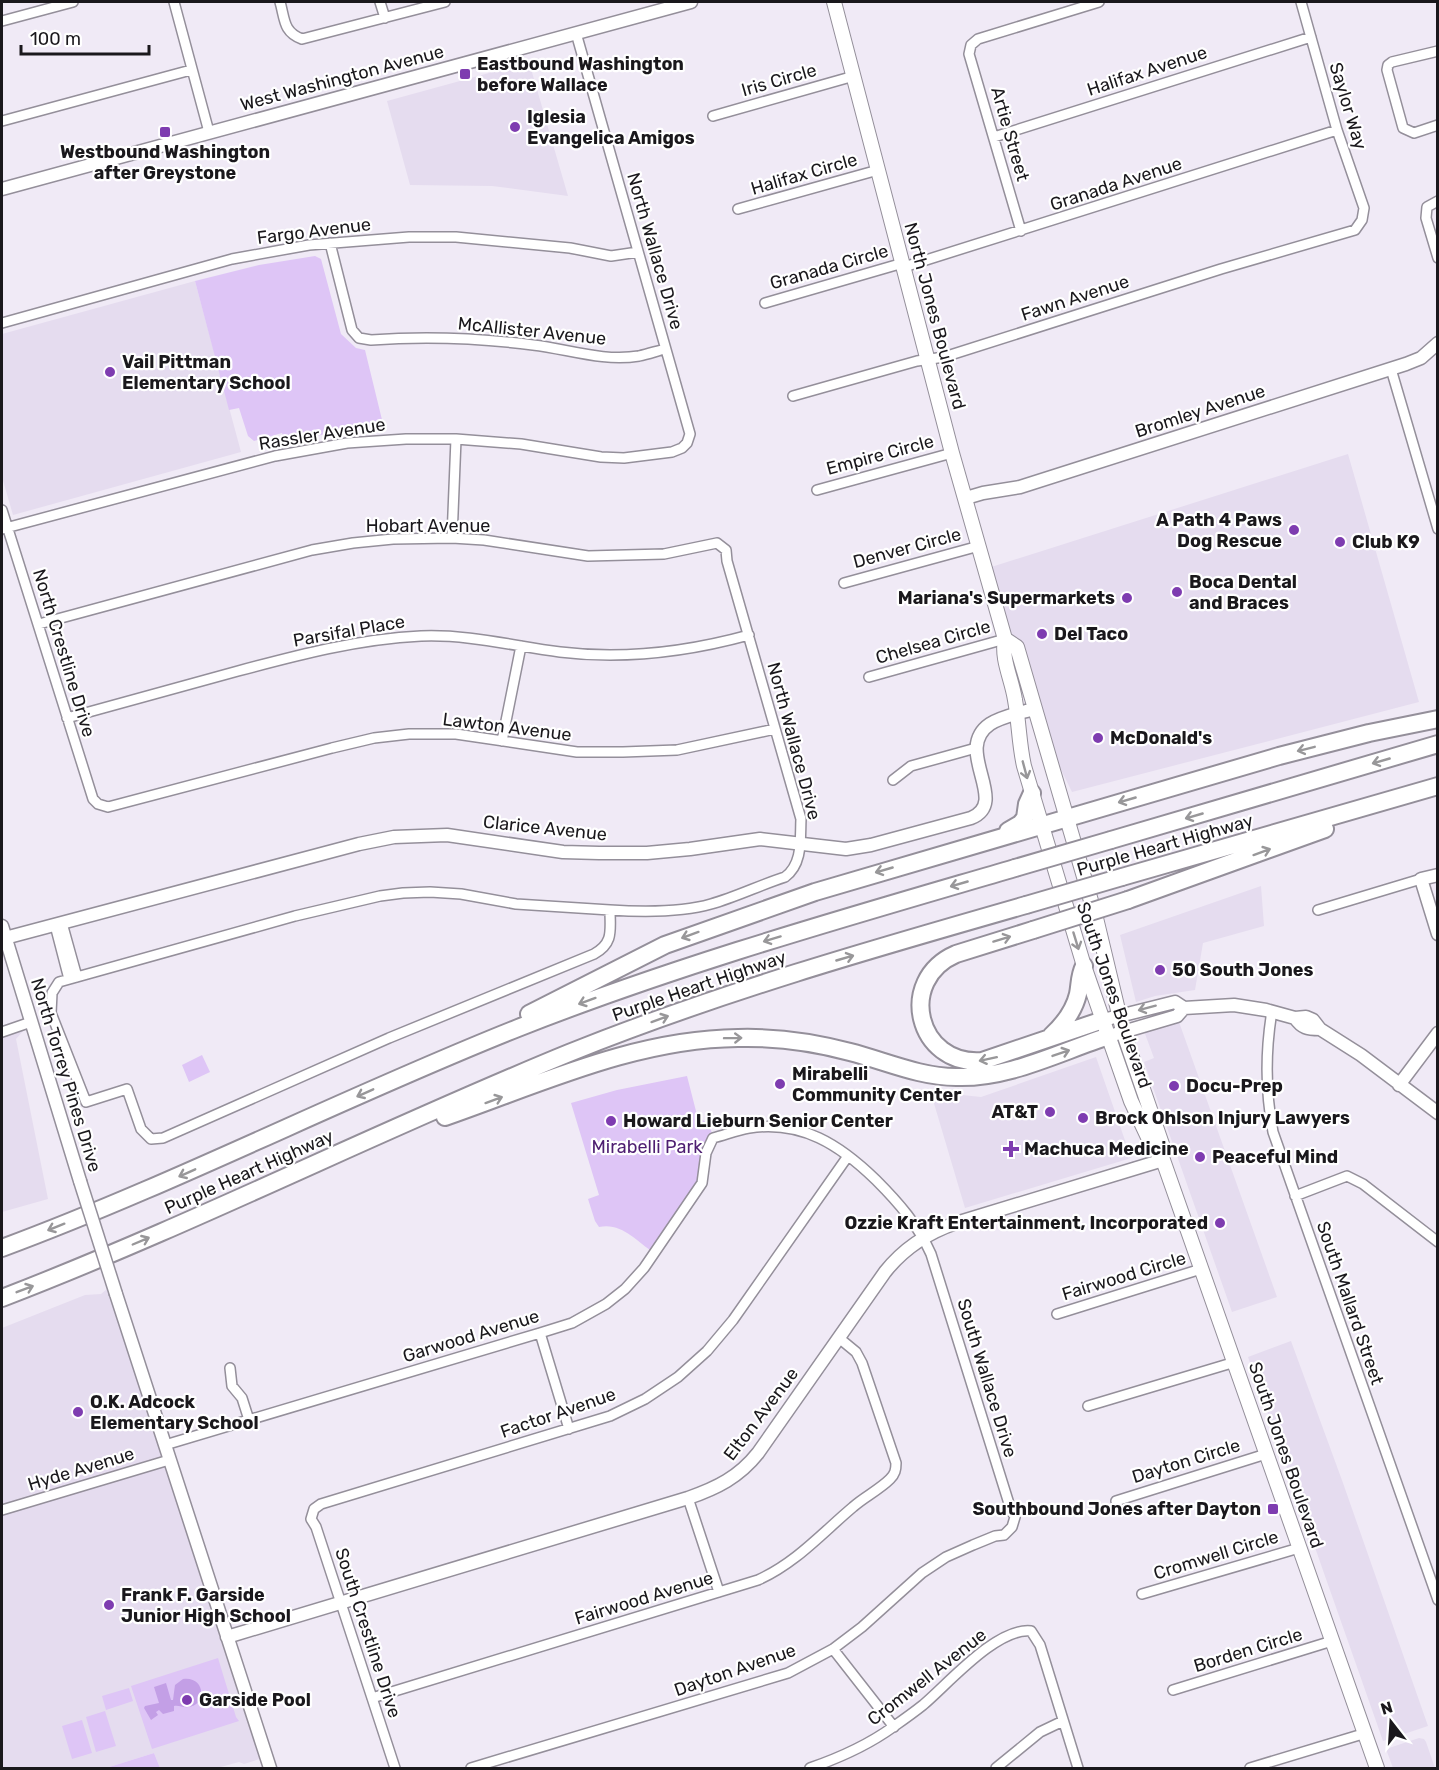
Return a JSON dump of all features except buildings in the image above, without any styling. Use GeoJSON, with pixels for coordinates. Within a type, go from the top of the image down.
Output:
{"type":"FeatureCollection","features":[{"type":"Feature","properties":{"kind":"highway"},"geometry":{"type":"LineString","coordinates":[[419,1070],[674,941],[822,889],[1301,750],[1437,719]]}},
{"type":"Feature","properties":{"kind":"highway","name":"Purple Heart Highway"},"geometry":{"type":"LineString","coordinates":[[2,1248],[130,1198],[419,1070],[572,1007],[689,965],[1437,744]]}},
{"type":"Feature","properties":{"kind":"highway"},"geometry":{"type":"LineString","coordinates":[[1103,1020],[986,1060],[973,1062],[945,1053],[932,1041],[924,1028],[920,1013],[921,995],[930,974],[941,962],[961,952],[1128,900],[1437,788]]}},
{"type":"Feature","properties":{"kind":"highway","name":"Purple Heart Highway"},"geometry":{"type":"LineString","coordinates":[[2,1298],[104,1257],[571,1052],[697,1005],[805,969],[1437,788]]}},
{"type":"Feature","properties":{"kind":"highway"},"geometry":{"type":"LineString","coordinates":[[1004,836],[1025,818],[1027,804],[1032,793]]}},
{"type":"Feature","properties":{"kind":"highway"},"geometry":{"type":"LineString","coordinates":[[1043,1041],[1064,1023],[1072,1011],[1078,994],[1078,977],[1084,966]]}},
{"type":"Feature","properties":{"kind":"highway"},"geometry":{"type":"LineString","coordinates":[[320,1162],[611,1058],[670,1044],[722,1038],[787,1040],[834,1048],[924,1073],[963,1077],[1009,1071],[1116,1034]]}},
{"type":"Feature","properties":{"kind":"main road","name":"North Jones Boulevard"},"geometry":{"type":"LineString","coordinates":[[834,2],[952,453],[1005,639],[1003,651],[1017,714],[1021,751],[1056,875]]}},
{"type":"Feature","properties":{"kind":"main road","name":"North Jones Boulevard"},"geometry":{"type":"LineString","coordinates":[[1005,639],[1017,646],[1082,868]]}},
{"type":"Feature","properties":{"kind":"main road","name":"South Jones Boulevard"},"geometry":{"type":"LineString","coordinates":[[1082,868],[1120,1016],[1116,1034],[1137,1115],[1154,1150],[1162,1157],[1377,1768]]}},
{"type":"Feature","properties":{"kind":"main road","name":"South Jones Boulevard"},"geometry":{"type":"LineString","coordinates":[[1056,875],[1103,1020],[1116,1034]]}},
{"type":"Feature","properties":{"kind":"street"},"geometry":{"type":"LineString","coordinates":[[2,21],[73,2]]}},
{"type":"Feature","properties":{"kind":"street"},"geometry":{"type":"LineString","coordinates":[[174,2],[209,132]]}},
{"type":"Feature","properties":{"kind":"street"},"geometry":{"type":"LineString","coordinates":[[280,2],[287,29],[292,35],[302,39],[445,2]]}},
{"type":"Feature","properties":{"kind":"street"},"geometry":{"type":"LineString","coordinates":[[380,2],[385,18]]}},
{"type":"Feature","properties":{"kind":"street","name":"West Washington Avenue"},"geometry":{"type":"LineString","coordinates":[[2,189],[691,2]]}},
{"type":"Feature","properties":{"kind":"street","name":"Artie Street"},"geometry":{"type":"LineString","coordinates":[[1021,231],[969,54],[971,45],[978,39],[1099,2]]}},
{"type":"Feature","properties":{"kind":"street","name":"Saylor Way"},"geometry":{"type":"LineString","coordinates":[[1301,2],[1337,130],[1364,208],[1362,220]]}},
{"type":"Feature","properties":{"kind":"street","name":"North Wallace Drive"},"geometry":{"type":"LineString","coordinates":[[576,33],[690,434],[687,443]]}},
{"type":"Feature","properties":{"kind":"street","name":"Halifax Avenue"},"geometry":{"type":"LineString","coordinates":[[994,137],[1311,37]]}},
{"type":"Feature","properties":{"kind":"street"},"geometry":{"type":"LineString","coordinates":[[1437,51],[1388,65],[1388,75],[1401,124],[1407,131],[1421,131],[1437,125]]}},
{"type":"Feature","properties":{"kind":"street"},"geometry":{"type":"LineString","coordinates":[[2,121],[191,70]]}},
{"type":"Feature","properties":{"kind":"street","name":"Iris Circle"},"geometry":{"type":"LineString","coordinates":[[713,116],[854,76]]}},
{"type":"Feature","properties":{"kind":"street","name":"Granada Avenue"},"geometry":{"type":"LineString","coordinates":[[903,265],[1021,231],[1337,130]]}},
{"type":"Feature","properties":{"kind":"street","name":"Halifax Circle"},"geometry":{"type":"LineString","coordinates":[[738,209],[879,170]]}},
{"type":"Feature","properties":{"kind":"street"},"geometry":{"type":"LineString","coordinates":[[1437,201],[1427,207],[1426,218],[1437,258]]}},
{"type":"Feature","properties":{"kind":"street","name":"Fawn Avenue"},"geometry":{"type":"LineString","coordinates":[[793,396],[929,359],[944,357],[1221,269],[1355,230],[1362,220]]}},
{"type":"Feature","properties":{"kind":"street","name":"Fargo Avenue"},"geometry":{"type":"LineString","coordinates":[[2,323],[232,259],[309,245],[409,237],[456,237],[570,248],[611,256],[638,252]]}},
{"type":"Feature","properties":{"kind":"street","name":"McAllister Avenue"},"geometry":{"type":"LineString","coordinates":[[330,243],[352,330],[359,338],[371,340],[464,339],[535,345],[591,355],[618,357],[639,356],[666,349]]}},
{"type":"Feature","properties":{"kind":"street","name":"Granada Circle"},"geometry":{"type":"LineString","coordinates":[[765,303],[903,265]]}},
{"type":"Feature","properties":{"kind":"street","name":"Bromley Avenue"},"geometry":{"type":"LineString","coordinates":[[966,498],[1020,487],[1391,369],[1421,358],[1437,343]]}},
{"type":"Feature","properties":{"kind":"street"},"geometry":{"type":"LineString","coordinates":[[1391,369],[1437,529]]}},
{"type":"Feature","properties":{"kind":"street","name":"Rassler Avenue"},"geometry":{"type":"LineString","coordinates":[[4,529],[238,466],[306,450],[347,444],[406,439],[456,439],[521,444],[600,457],[624,458],[672,452],[687,443]]}},
{"type":"Feature","properties":{"kind":"street"},"geometry":{"type":"LineString","coordinates":[[452,538],[456,439]]}},
{"type":"Feature","properties":{"kind":"street","name":"Empire Circle"},"geometry":{"type":"LineString","coordinates":[[817,490],[952,453]]}},
{"type":"Feature","properties":{"kind":"street","name":"North Crestline Drive"},"geometry":{"type":"LineString","coordinates":[[2,510],[4,529],[39,624],[93,799],[98,804]]}},
{"type":"Feature","properties":{"kind":"street","name":"Hobart Avenue"},"geometry":{"type":"LineString","coordinates":[[39,624],[312,550],[393,539],[484,540],[588,556],[664,554],[717,543]]}},
{"type":"Feature","properties":{"kind":"street","name":"North Wallace Drive"},"geometry":{"type":"LineString","coordinates":[[73,978],[295,916],[380,896],[430,892],[461,894],[516,904],[610,910],[667,910],[712,904],[785,877],[793,871],[797,863],[801,819],[726,550],[717,543]]}},
{"type":"Feature","properties":{"kind":"street","name":"Denver Circle"},"geometry":{"type":"LineString","coordinates":[[844,583],[979,546]]}},
{"type":"Feature","properties":{"kind":"street","name":"Parsifal Place"},"geometry":{"type":"LineString","coordinates":[[67,718],[319,650],[372,640],[423,636],[466,638],[562,652],[610,656],[651,654],[709,646],[749,635]]}},
{"type":"Feature","properties":{"kind":"street","name":"Chelsea Circle"},"geometry":{"type":"LineString","coordinates":[[869,677],[1005,639]]}},
{"type":"Feature","properties":{"kind":"street"},"geometry":{"type":"LineString","coordinates":[[502,741],[521,646]]}},
{"type":"Feature","properties":{"kind":"street"},"geometry":{"type":"LineString","coordinates":[[893,780],[912,766],[976,748],[980,735],[987,726],[999,719],[1034,709]]}},
{"type":"Feature","properties":{"kind":"street","name":"Lawton Avenue"},"geometry":{"type":"LineString","coordinates":[[98,804],[108,807],[332,748],[374,738],[409,734],[456,734],[577,752],[677,750],[775,729]]}},
{"type":"Feature","properties":{"kind":"street","name":"Clarice Avenue"},"geometry":{"type":"LineString","coordinates":[[3,932],[58,924],[349,846],[394,837],[447,834],[563,852],[599,854],[690,849],[760,839],[846,849],[862,847],[976,815],[984,810],[987,798],[977,761],[976,748]]}},
{"type":"Feature","properties":{"kind":"street"},"geometry":{"type":"LineString","coordinates":[[1318,910],[1437,874]]}},
{"type":"Feature","properties":{"kind":"street"},"geometry":{"type":"LineString","coordinates":[[1422,879],[1437,934]]}},
{"type":"Feature","properties":{"kind":"street"},"geometry":{"type":"LineString","coordinates":[[58,924],[73,978],[59,982],[52,993],[51,1013],[86,1102],[127,1089],[141,1129],[150,1139],[163,1138],[389,1038],[594,954],[603,949],[610,938],[610,910]]}},
{"type":"Feature","properties":{"kind":"street","name":"North Torrey Pines Drive"},"geometry":{"type":"LineString","coordinates":[[3,932],[97,1235],[270,1768]]}},
{"type":"Feature","properties":{"kind":"street"},"geometry":{"type":"LineString","coordinates":[[1103,1020],[1175,1002],[1184,1008],[1230,1005],[1272,1011],[1295,1018],[1300,1026],[1320,1029],[1346,1044],[1437,1113]]}},
{"type":"Feature","properties":{"kind":"street"},"geometry":{"type":"LineString","coordinates":[[1116,1034],[1177,1017],[1184,1008]]}},
{"type":"Feature","properties":{"kind":"street","name":"South Mallard Street"},"geometry":{"type":"LineString","coordinates":[[1272,1011],[1266,1056],[1267,1104],[1273,1132],[1437,1600]]}},
{"type":"Feature","properties":{"kind":"street"},"geometry":{"type":"LineString","coordinates":[[2,1032],[31,1022]]}},
{"type":"Feature","properties":{"kind":"street"},"geometry":{"type":"LineString","coordinates":[[1399,1085],[1437,1033]]}},
{"type":"Feature","properties":{"kind":"street","name":"South Wallace Drive"},"geometry":{"type":"LineString","coordinates":[[706,1153],[713,1138],[747,1128],[786,1128],[808,1133],[836,1146],[897,1201],[923,1238],[943,1292],[1015,1517],[1012,1527]]}},
{"type":"Feature","properties":{"kind":"street","name":"Garwood Avenue"},"geometry":{"type":"LineString","coordinates":[[165,1445],[540,1333],[589,1315],[625,1289],[644,1268],[702,1183],[706,1153]]}},
{"type":"Feature","properties":{"kind":"street","name":"Factor Avenue"},"geometry":{"type":"LineString","coordinates":[[314,1509],[321,1504],[610,1416],[645,1399],[678,1377],[707,1351],[733,1320],[848,1156]]}},
{"type":"Feature","properties":{"kind":"street","name":"Elton Avenue"},"geometry":{"type":"LineString","coordinates":[[227,1637],[688,1498],[725,1483],[748,1465],[895,1260],[923,1238],[956,1223],[1162,1157]]}},
{"type":"Feature","properties":{"kind":"street"},"geometry":{"type":"LineString","coordinates":[[1295,1196],[1347,1176],[1362,1184],[1437,1242]]}},
{"type":"Feature","properties":{"kind":"street","name":"Fairwood Circle"},"geometry":{"type":"LineString","coordinates":[[1057,1314],[1201,1269]]}},
{"type":"Feature","properties":{"kind":"street"},"geometry":{"type":"LineString","coordinates":[[540,1333],[569,1429]]}},
{"type":"Feature","properties":{"kind":"street","name":"Fairwood Avenue"},"geometry":{"type":"LineString","coordinates":[[372,1698],[758,1580],[792,1561],[853,1506],[891,1478],[895,1472],[896,1463],[862,1363],[856,1352],[839,1338]]}},
{"type":"Feature","properties":{"kind":"street"},"geometry":{"type":"LineString","coordinates":[[1088,1406],[1235,1362]]}},
{"type":"Feature","properties":{"kind":"street"},"geometry":{"type":"LineString","coordinates":[[230,1368],[232,1386],[242,1398],[249,1420]]}},
{"type":"Feature","properties":{"kind":"street","name":"Dayton Circle"},"geometry":{"type":"LineString","coordinates":[[1116,1501],[1266,1454]]}},
{"type":"Feature","properties":{"kind":"street","name":"Hyde Avenue"},"geometry":{"type":"LineString","coordinates":[[2,1510],[170,1460]]}},
{"type":"Feature","properties":{"kind":"street"},"geometry":{"type":"LineString","coordinates":[[688,1498],[719,1592]]}},
{"type":"Feature","properties":{"kind":"street","name":"South Crestline Drive"},"geometry":{"type":"LineString","coordinates":[[314,1509],[311,1519],[316,1527],[395,1768]]}},
{"type":"Feature","properties":{"kind":"street","name":"Dayton Avenue"},"geometry":{"type":"LineString","coordinates":[[471,1768],[788,1672],[833,1649],[862,1627],[922,1573],[946,1557],[995,1536],[1004,1535],[1012,1527]]}},
{"type":"Feature","properties":{"kind":"street","name":"Cromwell Circle"},"geometry":{"type":"LineString","coordinates":[[1142,1594],[1299,1548]]}},
{"type":"Feature","properties":{"kind":"street","name":"Cromwell Avenue"},"geometry":{"type":"LineString","coordinates":[[810,1768],[858,1748],[894,1727],[923,1705],[987,1648],[1022,1630],[1031,1632],[1040,1645],[1063,1721]]}},
{"type":"Feature","properties":{"kind":"street","name":"Borden Circle"},"geometry":{"type":"LineString","coordinates":[[1173,1690],[1332,1641]]}},
{"type":"Feature","properties":{"kind":"street"},"geometry":{"type":"LineString","coordinates":[[833,1649],[894,1727]]}},
{"type":"Feature","properties":{"kind":"street"},"geometry":{"type":"LineString","coordinates":[[996,1768],[1041,1732],[1063,1721],[1078,1768]]}},
{"type":"Feature","properties":{"kind":"street"},"geometry":{"type":"LineString","coordinates":[[1250,1768],[1366,1733]]}},
{"type":"Feature","properties":{"kind":"shaded area","name":"Iglesia Evangelica Amigos"},"geometry":{"type":"Polygon","coordinates":[[[529,62],[568,196],[492,186],[410,185],[387,101],[529,62]]]}},
{"type":"Feature","properties":{"kind":"shaded area","name":"Vail Pittman Elementary School"},"geometry":{"type":"Polygon","coordinates":[[[195,281],[241,452],[13,515],[2,477],[2,334],[195,281]]]}},
{"type":"Feature","properties":{"kind":"shaded area"},"geometry":{"type":"Polygon","coordinates":[[[1348,454],[1419,702],[1072,792],[1019,684],[985,569],[1348,454]]]}},
{"type":"Feature","properties":{"kind":"shaded area"},"geometry":{"type":"Polygon","coordinates":[[[1261,886],[1264,926],[1203,943],[1195,990],[1155,996],[1136,1002],[1120,935],[1261,886]]]}},
{"type":"Feature","properties":{"kind":"shaded area"},"geometry":{"type":"Polygon","coordinates":[[[31,1022],[16,1039],[48,1199],[2,1212],[2,1032],[31,1022]]]}},
{"type":"Feature","properties":{"kind":"shaded area"},"geometry":{"type":"Polygon","coordinates":[[[1179,1022],[1277,1297],[1232,1312],[1144,1062],[1154,1058],[1144,1031],[1179,1022]]]}},
{"type":"Feature","properties":{"kind":"shaded area"},"geometry":{"type":"Polygon","coordinates":[[[1096,1057],[1129,1152],[1134,1155],[1128,1159],[965,1208],[933,1100],[953,1094],[981,1097],[1096,1057]]]}},
{"type":"Feature","properties":{"kind":"shaded area","name":"Frank F. Garside Junior High School"},"geometry":{"type":"Polygon","coordinates":[[[113,1284],[266,1757],[244,1764],[239,1762],[217,1768],[160,1768],[154,1753],[106,1768],[2,1768],[2,1328],[85,1295],[101,1294],[113,1284]]]}},
{"type":"Feature","properties":{"kind":"shaded area"},"geometry":{"type":"Polygon","coordinates":[[[1291,1341],[1428,1726],[1383,1741],[1248,1357],[1291,1341]]]}},
{"type":"Feature","properties":{"kind":"shaded area","name":"Garside Pool"},"geometry":{"type":"Polygon","coordinates":[[[183,1679],[191,1679],[200,1686],[201,1697],[198,1702],[188,1707],[174,1706],[174,1711],[163,1714],[159,1710],[156,1712],[158,1715],[151,1720],[144,1708],[159,1703],[154,1687],[166,1683],[171,1700],[173,1700],[175,1685],[183,1679]]]}},
{"type":"Feature","properties":{"kind":"shaded area"},"geometry":{"type":"Polygon","coordinates":[[[1419,1738],[1426,1742],[1435,1768],[1393,1768],[1386,1749],[1419,1738]]]}},
{"type":"Feature","properties":{"kind":"green space"},"geometry":{"type":"Polygon","coordinates":[[[315,256],[321,259],[341,334],[356,348],[365,350],[384,428],[284,441],[282,433],[254,441],[248,436],[239,408],[229,410],[195,281],[259,265],[315,256]]]}},
{"type":"Feature","properties":{"kind":"green space"},"geometry":{"type":"Polygon","coordinates":[[[202,1055],[210,1072],[189,1082],[182,1065],[202,1055]]]}},
{"type":"Feature","properties":{"kind":"green space","name":"Mirabelli Park"},"geometry":{"type":"Polygon","coordinates":[[[687,1076],[697,1115],[710,1126],[713,1138],[702,1183],[654,1253],[622,1230],[607,1226],[599,1227],[595,1221],[588,1199],[599,1195],[571,1103],[617,1090],[687,1076]]]}},
{"type":"Feature","properties":{"kind":"green space"},"geometry":{"type":"Polygon","coordinates":[[[218,1658],[239,1721],[152,1749],[131,1686],[218,1658]]]}},
{"type":"Feature","properties":{"kind":"green space"},"geometry":{"type":"Polygon","coordinates":[[[129,1688],[133,1701],[106,1710],[102,1696],[129,1688]]]}},
{"type":"Feature","properties":{"kind":"green space"},"geometry":{"type":"Polygon","coordinates":[[[105,1711],[116,1746],[96,1752],[86,1717],[105,1711]]]}},
{"type":"Feature","properties":{"kind":"green space"},"geometry":{"type":"Polygon","coordinates":[[[82,1720],[92,1753],[72,1759],[62,1726],[82,1720]]]}},
{"type":"Feature","properties":{"kind":"green space"},"geometry":{"type":"Polygon","coordinates":[[[154,1753],[160,1768],[106,1768],[154,1753]]]}},
{"type":"Feature","properties":{"kind":"place","name":"Eastbound Washington before Wallace"},"geometry":{"type":"Point","coordinates":[465,74]}},
{"type":"Feature","properties":{"kind":"place","name":"Iglesia Evangelica Amigos"},"geometry":{"type":"Point","coordinates":[515,127]}},
{"type":"Feature","properties":{"kind":"place","name":"Westbound Washington after Greystone"},"geometry":{"type":"Point","coordinates":[165,132]}},
{"type":"Feature","properties":{"kind":"place","name":"Vail Pittman Elementary School"},"geometry":{"type":"Point","coordinates":[110,372]}},
{"type":"Feature","properties":{"kind":"place","name":"A Path 4 Paws Dog Rescue"},"geometry":{"type":"Point","coordinates":[1294,530]}},
{"type":"Feature","properties":{"kind":"place","name":"Club K9"},"geometry":{"type":"Point","coordinates":[1340,542]}},
{"type":"Feature","properties":{"kind":"place","name":"Boca Dental and Braces"},"geometry":{"type":"Point","coordinates":[1177,592]}},
{"type":"Feature","properties":{"kind":"place","name":"Mariana's Supermarkets"},"geometry":{"type":"Point","coordinates":[1127,598]}},
{"type":"Feature","properties":{"kind":"place","name":"Del Taco"},"geometry":{"type":"Point","coordinates":[1042,634]}},
{"type":"Feature","properties":{"kind":"place","name":"McDonald's"},"geometry":{"type":"Point","coordinates":[1098,738]}},
{"type":"Feature","properties":{"kind":"place","name":"50 South Jones"},"geometry":{"type":"Point","coordinates":[1160,970]}},
{"type":"Feature","properties":{"kind":"place","name":"Mirabelli Community Center"},"geometry":{"type":"Point","coordinates":[780,1084]}},
{"type":"Feature","properties":{"kind":"place","name":"Docu-Prep"},"geometry":{"type":"Point","coordinates":[1174,1086]}},
{"type":"Feature","properties":{"kind":"place","name":"AT&T"},"geometry":{"type":"Point","coordinates":[1050,1112]}},
{"type":"Feature","properties":{"kind":"place","name":"Brock Ohlson Injury Lawyers"},"geometry":{"type":"Point","coordinates":[1083,1118]}},
{"type":"Feature","properties":{"kind":"place","name":"Howard Lieburn Senior Center"},"geometry":{"type":"Point","coordinates":[611,1121]}},
{"type":"Feature","properties":{"kind":"place","name":"Machuca Medicine"},"geometry":{"type":"Point","coordinates":[1011,1149]}},
{"type":"Feature","properties":{"kind":"place","name":"Peaceful Mind"},"geometry":{"type":"Point","coordinates":[1200,1157]}},
{"type":"Feature","properties":{"kind":"place","name":"Ozzie Kraft Entertainment, Incorporated"},"geometry":{"type":"Point","coordinates":[1220,1223]}},
{"type":"Feature","properties":{"kind":"place","name":"O.K. Adcock Elementary School"},"geometry":{"type":"Point","coordinates":[78,1412]}},
{"type":"Feature","properties":{"kind":"place","name":"Southbound Jones after Dayton"},"geometry":{"type":"Point","coordinates":[1273,1509]}},
{"type":"Feature","properties":{"kind":"place","name":"Frank F. Garside Junior High School"},"geometry":{"type":"Point","coordinates":[109,1605]}},
{"type":"Feature","properties":{"kind":"place","name":"Garside Pool"},"geometry":{"type":"Point","coordinates":[187,1700]}}]}
